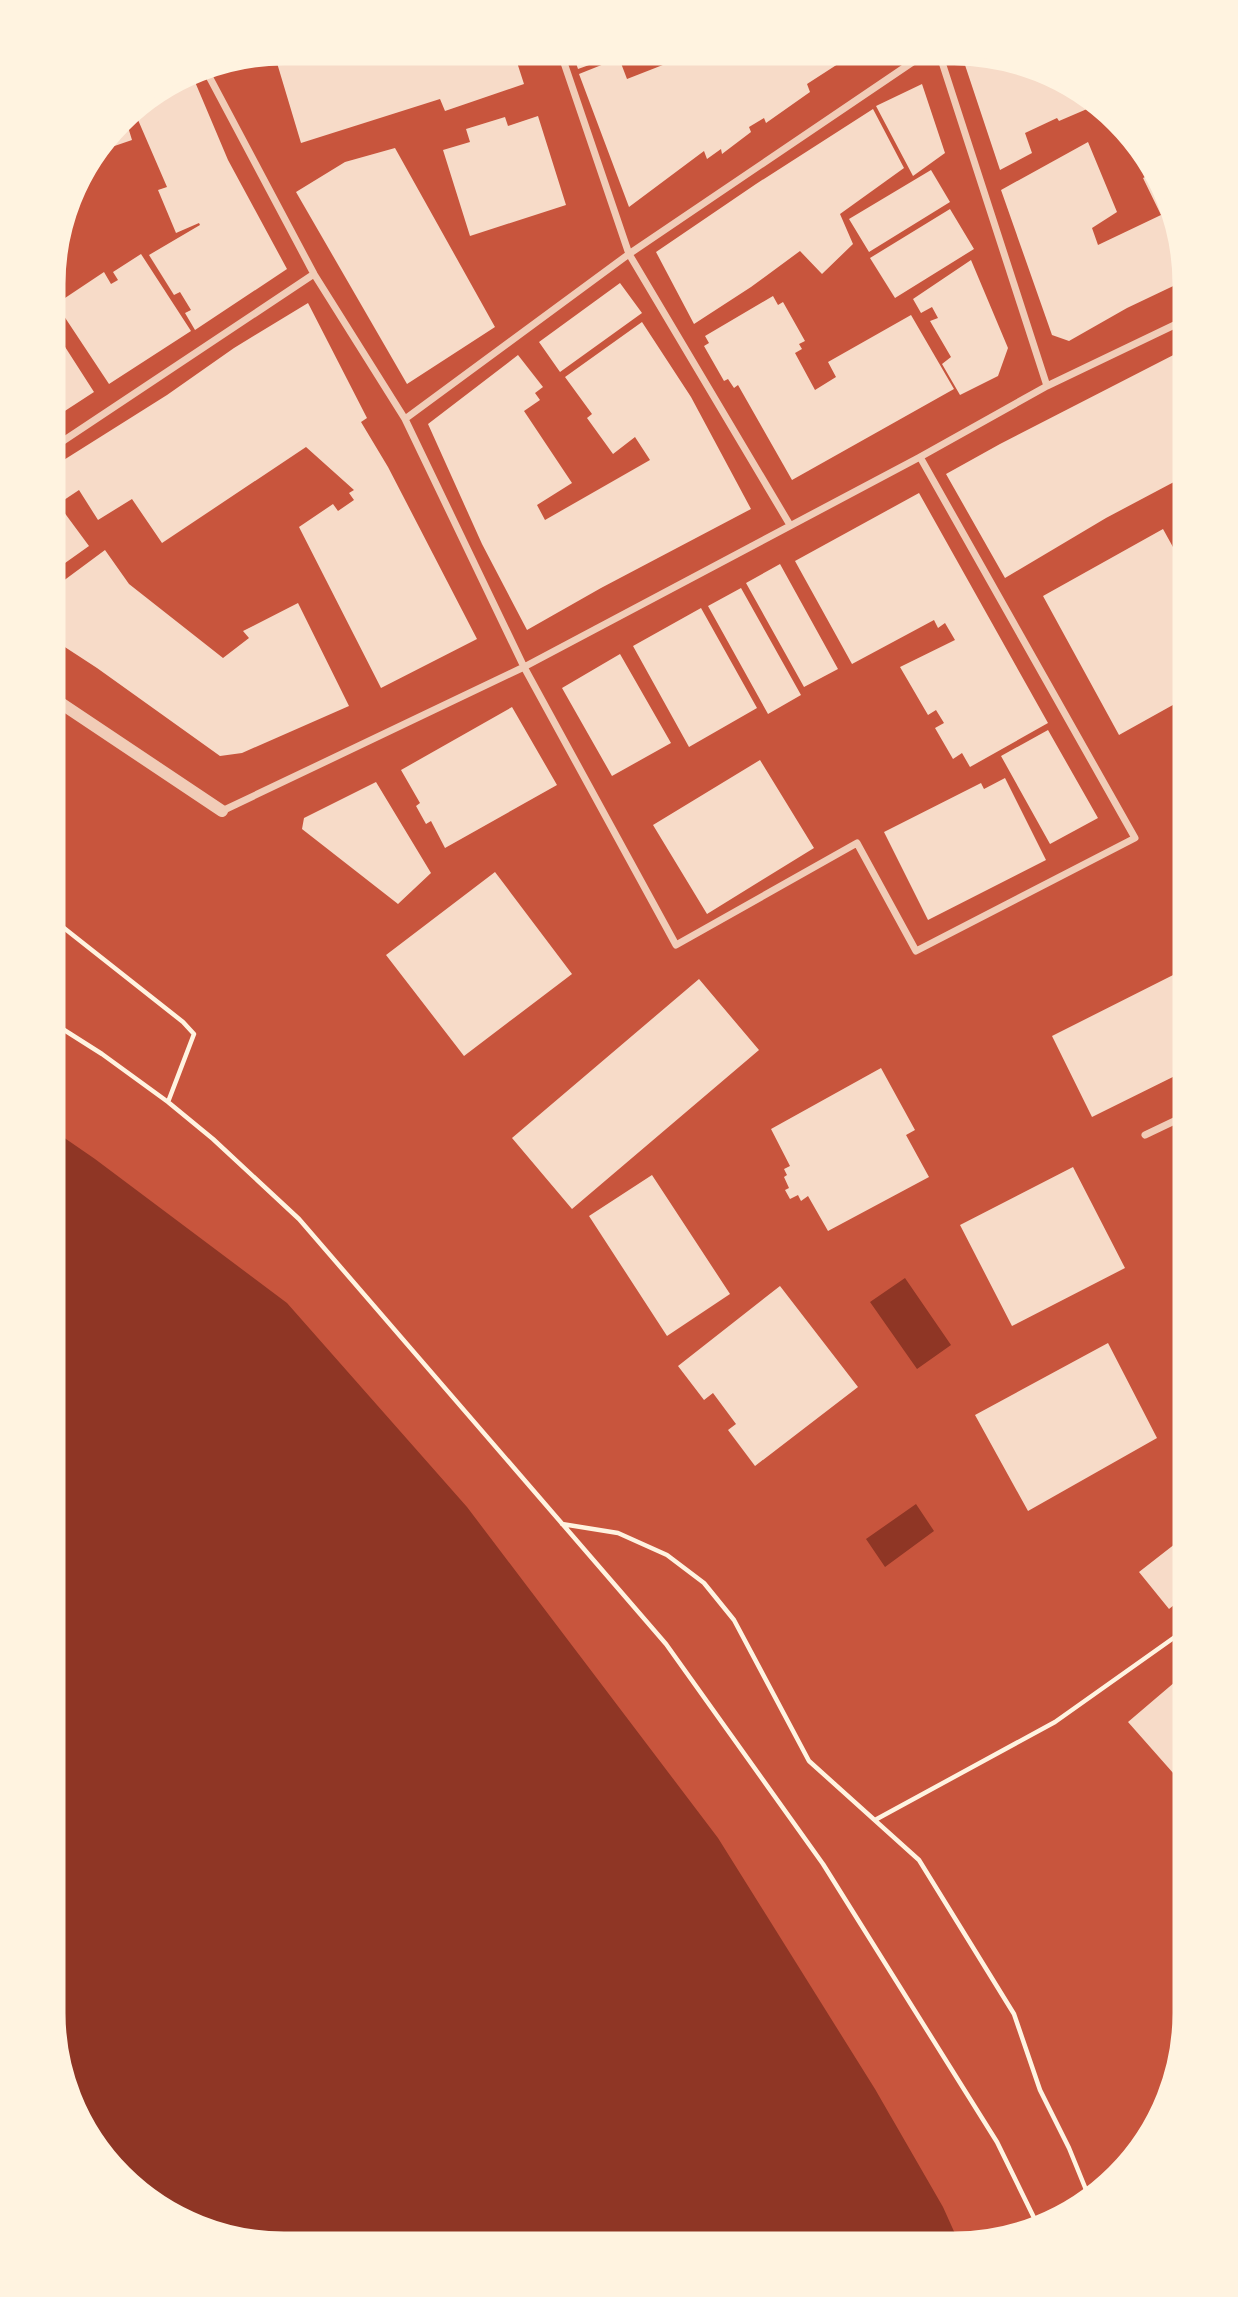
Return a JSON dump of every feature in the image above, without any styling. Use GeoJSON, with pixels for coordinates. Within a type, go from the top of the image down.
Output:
{"type":"FeatureCollection","features":[{"type":"Feature","properties":{"kind":"street"},"geometry":{"type":"LineString","coordinates":[[405,419],[629,254],[914,61]]}},
{"type":"Feature","properties":{"kind":"street"},"geometry":{"type":"LineString","coordinates":[[942,61],[1047,386]]}},
{"type":"Feature","properties":{"kind":"street"},"geometry":{"type":"LineString","coordinates":[[564,62],[629,254],[790,526]]}},
{"type":"Feature","properties":{"kind":"street"},"geometry":{"type":"LineString","coordinates":[[208,75],[314,274],[405,419],[524,667],[676,945],[857,843],[916,951],[1135,838],[920,457]]}},
{"type":"Feature","properties":{"kind":"street"},"geometry":{"type":"LineString","coordinates":[[61,443],[314,274]]}},
{"type":"Feature","properties":{"kind":"street"},"geometry":{"type":"LineString","coordinates":[[61,703],[222,811],[524,667],[920,457],[1047,386],[1177,324]]}},
{"type":"Feature","properties":{"kind":"street"},"geometry":{"type":"LineString","coordinates":[[1145,1135],[1177,1120]]}},
{"type":"Feature","properties":{"kind":"path"},"geometry":{"type":"LineString","coordinates":[[61,926],[183,1022],[194,1034],[168,1102]]}},
{"type":"Feature","properties":{"kind":"path"},"geometry":{"type":"LineString","coordinates":[[61,1028],[168,1102],[248,1171],[306,1227],[666,1644],[823,1864],[997,2142],[1035,2220]]}},
{"type":"Feature","properties":{"kind":"path"},"geometry":{"type":"LineString","coordinates":[[562,1524],[618,1533],[667,1555],[704,1583],[734,1620],[809,1761],[919,1860],[1014,2014],[1040,2090],[1087,2191]]}},
{"type":"Feature","properties":{"kind":"path"},"geometry":{"type":"LineString","coordinates":[[874,1820],[1055,1722],[1176,1636]]}},
{"type":"Feature","properties":{"kind":"shaded area"},"geometry":{"type":"Polygon","coordinates":[[[61,1136],[287,1303],[467,1507],[718,1838],[875,2089],[943,2207],[956,2236],[284,2236],[227,2228],[186,2213],[160,2198],[117,2160],[99,2137],[73,2084],[66,2056],[61,2013],[61,1136]]]}},
{"type":"Feature","properties":{"kind":"shaded area"},"geometry":{"type":"Polygon","coordinates":[[[905,1278],[951,1345],[917,1369],[870,1302],[905,1278]]]}},
{"type":"Feature","properties":{"kind":"shaded area"},"geometry":{"type":"Polygon","coordinates":[[[916,1504],[934,1531],[885,1567],[866,1539],[916,1504]]]}},
{"type":"Feature","properties":{"kind":"building"},"geometry":{"type":"Polygon","coordinates":[[[620,61],[627,79],[672,61],[842,61],[807,84],[810,92],[766,123],[764,118],[749,127],[751,132],[722,154],[721,149],[707,159],[704,151],[629,207],[579,74],[610,62],[620,61]]]}},
{"type":"Feature","properties":{"kind":"building"},"geometry":{"type":"Polygon","coordinates":[[[517,62],[524,84],[445,111],[440,99],[301,143],[277,63],[517,62]]]}},
{"type":"Feature","properties":{"kind":"building"},"geometry":{"type":"Polygon","coordinates":[[[576,62],[599,62],[578,69],[576,62]]]}},
{"type":"Feature","properties":{"kind":"building"},"geometry":{"type":"Polygon","coordinates":[[[964,62],[1025,73],[1052,84],[1089,108],[1059,121],[1057,118],[1025,133],[1032,153],[1000,170],[964,62]]]}},
{"type":"Feature","properties":{"kind":"building"},"geometry":{"type":"Polygon","coordinates":[[[194,81],[228,160],[287,269],[195,330],[185,313],[191,310],[180,292],[174,295],[149,255],[200,225],[199,223],[176,233],[158,190],[167,187],[137,117],[160,99],[194,81]]]}},
{"type":"Feature","properties":{"kind":"building"},"geometry":{"type":"Polygon","coordinates":[[[922,84],[945,153],[913,176],[876,106],[922,84]]]}},
{"type":"Feature","properties":{"kind":"building"},"geometry":{"type":"Polygon","coordinates":[[[873,109],[904,168],[840,214],[853,244],[822,274],[800,251],[694,324],[656,252],[873,109]]]}},
{"type":"Feature","properties":{"kind":"building"},"geometry":{"type":"Polygon","coordinates":[[[538,116],[566,205],[470,236],[443,150],[470,142],[466,129],[505,117],[508,126],[538,116]]]}},
{"type":"Feature","properties":{"kind":"building"},"geometry":{"type":"Polygon","coordinates":[[[128,126],[132,140],[108,148],[128,126]]]}},
{"type":"Feature","properties":{"kind":"building"},"geometry":{"type":"Polygon","coordinates":[[[1088,142],[1117,212],[1092,228],[1098,245],[1161,215],[1143,178],[1148,176],[1165,213],[1175,255],[1177,284],[1127,308],[1069,341],[1052,335],[1001,190],[1088,142]]]}},
{"type":"Feature","properties":{"kind":"building"},"geometry":{"type":"Polygon","coordinates":[[[395,148],[495,327],[407,384],[296,192],[345,162],[395,148]]]}},
{"type":"Feature","properties":{"kind":"building"},"geometry":{"type":"Polygon","coordinates":[[[931,170],[950,202],[869,252],[849,219],[931,170]]]}},
{"type":"Feature","properties":{"kind":"building"},"geometry":{"type":"Polygon","coordinates":[[[950,209],[974,249],[895,298],[870,258],[950,209]]]}},
{"type":"Feature","properties":{"kind":"building"},"geometry":{"type":"Polygon","coordinates":[[[141,254],[191,331],[109,384],[61,312],[61,301],[104,272],[111,284],[118,280],[113,272],[141,254]]]}},
{"type":"Feature","properties":{"kind":"building"},"geometry":{"type":"Polygon","coordinates":[[[971,260],[1008,348],[998,376],[960,395],[942,364],[951,357],[930,321],[938,318],[932,307],[921,313],[913,299],[971,260]]]}},
{"type":"Feature","properties":{"kind":"building"},"geometry":{"type":"Polygon","coordinates":[[[620,283],[642,313],[560,372],[539,342],[620,283]]]}},
{"type":"Feature","properties":{"kind":"building"},"geometry":{"type":"Polygon","coordinates":[[[773,296],[778,305],[783,302],[805,341],[799,344],[802,349],[795,353],[815,390],[836,377],[828,362],[911,315],[954,389],[792,480],[738,385],[734,388],[728,379],[724,381],[704,346],[709,343],[705,336],[773,296]]]}},
{"type":"Feature","properties":{"kind":"building"},"geometry":{"type":"Polygon","coordinates":[[[308,303],[367,418],[361,422],[388,467],[477,639],[381,688],[299,527],[333,504],[338,511],[354,500],[349,493],[354,490],[306,447],[162,543],[132,499],[98,520],[79,490],[61,502],[61,462],[167,395],[234,348],[308,303]]]}},
{"type":"Feature","properties":{"kind":"building"},"geometry":{"type":"Polygon","coordinates":[[[642,322],[691,397],[751,509],[527,630],[482,544],[428,424],[518,355],[543,387],[535,393],[540,400],[524,411],[572,483],[537,505],[545,520],[650,460],[635,437],[613,454],[587,418],[592,414],[565,377],[642,322]]]}},
{"type":"Feature","properties":{"kind":"building"},"geometry":{"type":"Polygon","coordinates":[[[61,341],[94,392],[61,413],[61,341]]]}},
{"type":"Feature","properties":{"kind":"building"},"geometry":{"type":"Polygon","coordinates":[[[1177,353],[1177,480],[1106,518],[1005,578],[946,474],[1177,353]]]}},
{"type":"Feature","properties":{"kind":"building"},"geometry":{"type":"Polygon","coordinates":[[[919,493],[1048,723],[970,767],[962,753],[953,759],[935,728],[944,723],[936,710],[928,715],[900,667],[955,640],[945,623],[938,628],[934,620],[852,664],[795,561],[919,493]]]}},
{"type":"Feature","properties":{"kind":"building"},"geometry":{"type":"Polygon","coordinates":[[[61,508],[89,546],[61,566],[61,508]]]}},
{"type":"Feature","properties":{"kind":"building"},"geometry":{"type":"Polygon","coordinates":[[[1163,529],[1177,554],[1177,703],[1119,735],[1043,596],[1163,529]]]}},
{"type":"Feature","properties":{"kind":"building"},"geometry":{"type":"Polygon","coordinates":[[[105,550],[129,584],[223,658],[249,638],[243,631],[298,603],[349,706],[242,753],[220,756],[61,645],[61,583],[105,550]]]}},
{"type":"Feature","properties":{"kind":"building"},"geometry":{"type":"Polygon","coordinates":[[[780,564],[838,669],[804,687],[746,583],[780,564]]]}},
{"type":"Feature","properties":{"kind":"building"},"geometry":{"type":"Polygon","coordinates":[[[741,588],[801,695],[768,714],[708,606],[741,588]]]}},
{"type":"Feature","properties":{"kind":"building"},"geometry":{"type":"Polygon","coordinates":[[[701,608],[757,708],[689,747],[633,646],[701,608]]]}},
{"type":"Feature","properties":{"kind":"building"},"geometry":{"type":"Polygon","coordinates":[[[620,654],[671,743],[612,776],[562,688],[620,654]]]}},
{"type":"Feature","properties":{"kind":"building"},"geometry":{"type":"Polygon","coordinates":[[[512,707],[557,785],[445,848],[431,821],[426,824],[416,806],[420,803],[401,770],[512,707]]]}},
{"type":"Feature","properties":{"kind":"building"},"geometry":{"type":"Polygon","coordinates":[[[1048,730],[1098,818],[1050,844],[1001,756],[1048,730]]]}},
{"type":"Feature","properties":{"kind":"building"},"geometry":{"type":"Polygon","coordinates":[[[760,760],[814,848],[707,914],[653,825],[760,760]]]}},
{"type":"Feature","properties":{"kind":"building"},"geometry":{"type":"Polygon","coordinates":[[[1005,778],[1046,860],[928,920],[884,832],[981,783],[984,789],[1005,778]]]}},
{"type":"Feature","properties":{"kind":"building"},"geometry":{"type":"Polygon","coordinates":[[[376,782],[431,873],[398,904],[302,829],[304,818],[376,782]]]}},
{"type":"Feature","properties":{"kind":"building"},"geometry":{"type":"Polygon","coordinates":[[[495,872],[572,974],[464,1056],[386,955],[495,872]]]}},
{"type":"Feature","properties":{"kind":"building"},"geometry":{"type":"Polygon","coordinates":[[[1177,973],[1177,1075],[1092,1117],[1052,1036],[1177,973]]]}},
{"type":"Feature","properties":{"kind":"building"},"geometry":{"type":"Polygon","coordinates":[[[699,979],[759,1050],[572,1209],[512,1138],[699,979]]]}},
{"type":"Feature","properties":{"kind":"building"},"geometry":{"type":"Polygon","coordinates":[[[881,1068],[915,1130],[906,1135],[929,1177],[828,1231],[808,1196],[801,1201],[798,1195],[790,1199],[785,1190],[789,1188],[784,1169],[790,1166],[771,1129],[881,1068]]]}},
{"type":"Feature","properties":{"kind":"building"},"geometry":{"type":"Polygon","coordinates":[[[1073,1167],[1125,1268],[1012,1326],[960,1225],[1073,1167]]]}},
{"type":"Feature","properties":{"kind":"building"},"geometry":{"type":"Polygon","coordinates":[[[652,1175],[730,1294],[667,1336],[589,1216],[652,1175]]]}},
{"type":"Feature","properties":{"kind":"building"},"geometry":{"type":"Polygon","coordinates":[[[780,1286],[858,1387],[755,1466],[728,1430],[736,1424],[713,1393],[704,1400],[678,1366],[780,1286]]]}},
{"type":"Feature","properties":{"kind":"building"},"geometry":{"type":"Polygon","coordinates":[[[1108,1343],[1157,1438],[1028,1511],[975,1415],[1108,1343]]]}},
{"type":"Feature","properties":{"kind":"building"},"geometry":{"type":"Polygon","coordinates":[[[1176,1543],[1176,1603],[1169,1609],[1139,1572],[1176,1543]]]}},
{"type":"Feature","properties":{"kind":"building"},"geometry":{"type":"Polygon","coordinates":[[[1176,1681],[1176,1776],[1128,1722],[1176,1681]]]}}]}
